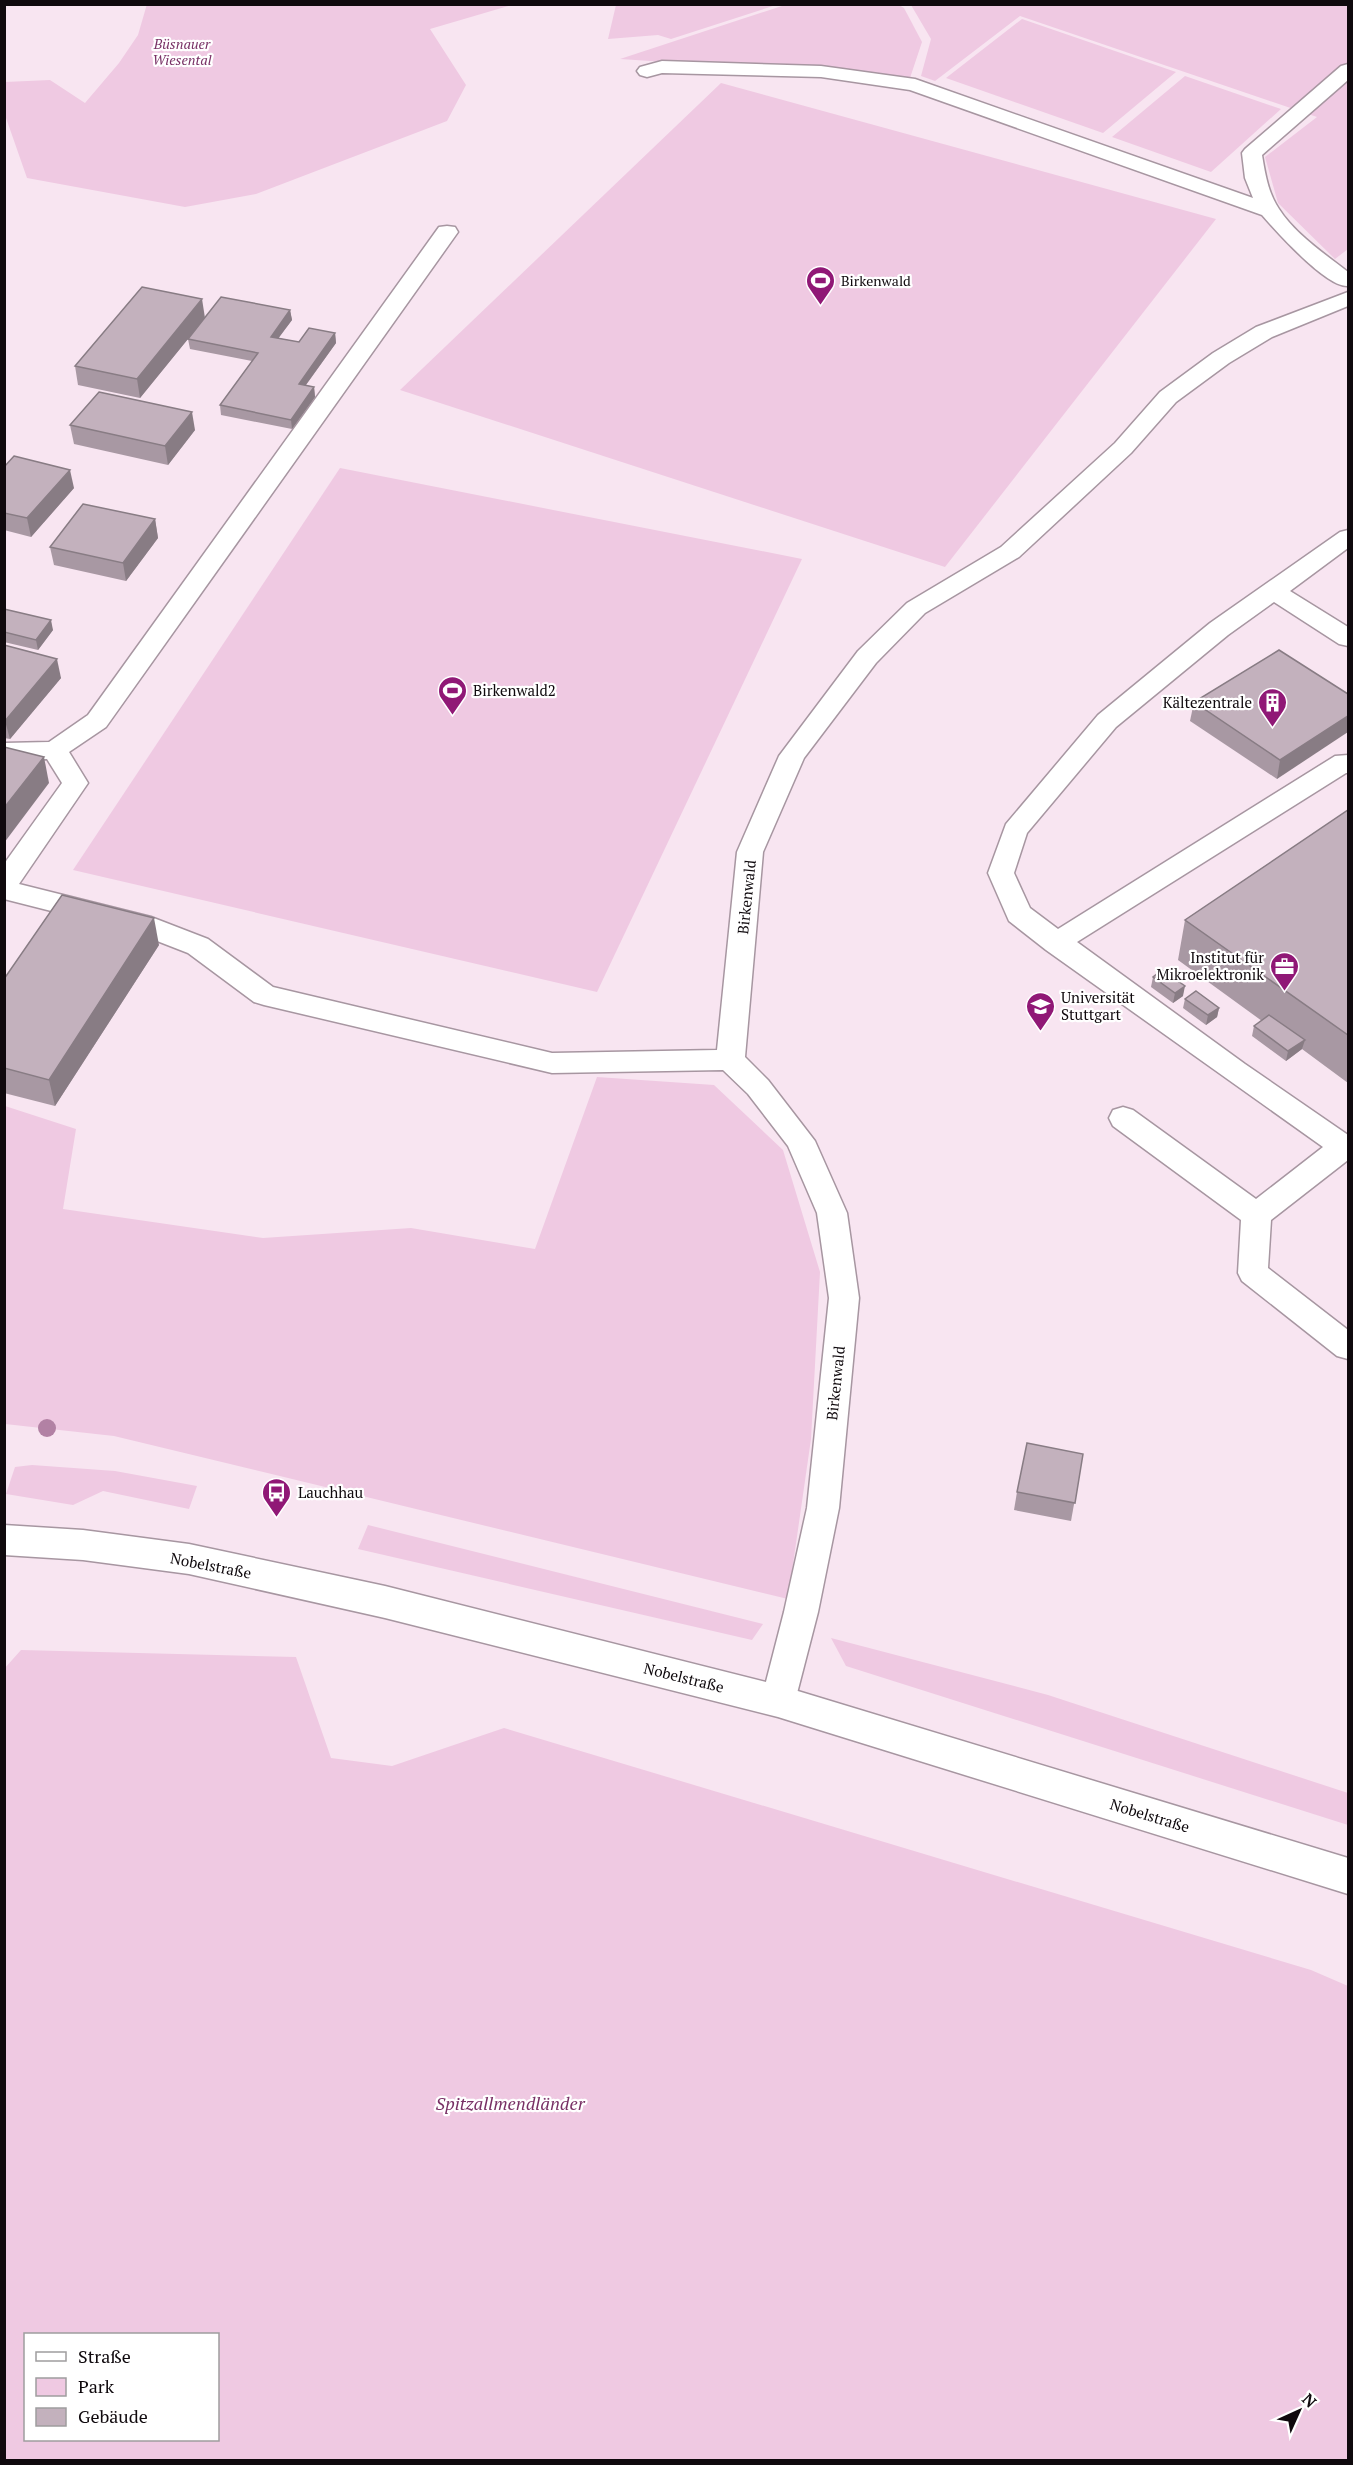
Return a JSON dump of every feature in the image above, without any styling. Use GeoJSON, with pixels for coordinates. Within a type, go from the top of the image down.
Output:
{"type":"FeatureCollection","features":[{"type":"Feature","properties":{"kind":"street","name":"Nobelstraße"},"geometry":{"type":"LineString","coordinates":[[4,1540],[83,1545],[189,1559],[385,1602],[778,1701],[1348,1876]]}},
{"type":"Feature","properties":{"kind":"lane"},"geometry":{"type":"LineString","coordinates":[[646,71],[662,67],[786,69],[854,73],[900,82],[1269,211]]}},
{"type":"Feature","properties":{"kind":"lane"},"geometry":{"type":"LineString","coordinates":[[1348,70],[1252,153],[1255,178],[1269,211],[1305,249],[1348,285]]}},
{"type":"Feature","properties":{"kind":"lane"},"geometry":{"type":"LineString","coordinates":[[4,752],[55,750],[97,721],[447,232]]}},
{"type":"Feature","properties":{"kind":"lane","name":"Birkenwald"},"geometry":{"type":"LineString","coordinates":[[778,1701],[801,1612],[823,1508],[844,1298],[832,1213],[800,1141],[758,1087],[730,1060],[750,852],[792,756],[867,657],[916,608],[1010,552],[1123,448],[1168,397],[1221,358],[1348,285]]}},
{"type":"Feature","properties":{"kind":"lane"},"geometry":{"type":"LineString","coordinates":[[1256,1215],[1347,1147],[1235,1071],[1018,914],[1001,873],[1015,830],[1107,722],[1219,629],[1348,537]]}},
{"type":"Feature","properties":{"kind":"lane"},"geometry":{"type":"LineString","coordinates":[[1273,591],[1348,638]]}},
{"type":"Feature","properties":{"kind":"lane"},"geometry":{"type":"LineString","coordinates":[[4,885],[75,783],[55,750]]}},
{"type":"Feature","properties":{"kind":"lane"},"geometry":{"type":"LineString","coordinates":[[1056,943],[1344,762],[1348,765]]}},
{"type":"Feature","properties":{"kind":"lane"},"geometry":{"type":"LineString","coordinates":[[4,890],[141,924],[198,946],[264,995],[552,1063],[730,1060]]}},
{"type":"Feature","properties":{"kind":"lane"},"geometry":{"type":"LineString","coordinates":[[1123,1118],[1256,1215]]}},
{"type":"Feature","properties":{"kind":"lane"},"geometry":{"type":"LineString","coordinates":[[1256,1215],[1254,1273],[1348,1347]]}},
{"type":"Feature","properties":{"kind":"green space","name":"Büsnauer Wiesental"},"geometry":{"type":"Polygon","coordinates":[[[147,4],[512,5],[430,29],[466,85],[447,121],[256,194],[185,207],[27,178],[5,115],[5,82],[50,80],[85,103],[119,63],[138,35],[147,4]]]}},
{"type":"Feature","properties":{"kind":"green space"},"geometry":{"type":"Polygon","coordinates":[[[616,4],[776,5],[671,39],[658,35],[608,39],[616,4]]]}},
{"type":"Feature","properties":{"kind":"green space"},"geometry":{"type":"Polygon","coordinates":[[[785,5],[899,5],[904,8],[922,42],[910,78],[620,59],[785,5]]]}},
{"type":"Feature","properties":{"kind":"green space"},"geometry":{"type":"Polygon","coordinates":[[[911,5],[1348,5],[1348,249],[1335,259],[1278,203],[1265,157],[1317,117],[1020,16],[935,81],[921,76],[931,39],[911,5]]]}},
{"type":"Feature","properties":{"kind":"green space"},"geometry":{"type":"Polygon","coordinates":[[[1022,19],[1176,72],[1103,133],[946,78],[1022,19]]]}},
{"type":"Feature","properties":{"kind":"green space"},"geometry":{"type":"Polygon","coordinates":[[[1185,76],[1281,109],[1211,172],[1112,137],[1185,76]]]}},
{"type":"Feature","properties":{"kind":"green space","name":"Birkenwald"},"geometry":{"type":"Polygon","coordinates":[[[721,83],[1216,219],[945,567],[400,390],[721,83]]]}},
{"type":"Feature","properties":{"kind":"green space","name":"Birkenwald2"},"geometry":{"type":"Polygon","coordinates":[[[340,468],[802,559],[597,992],[73,870],[340,468]]]}},
{"type":"Feature","properties":{"kind":"green space"},"geometry":{"type":"Polygon","coordinates":[[[597,1077],[714,1085],[783,1150],[820,1272],[811,1439],[788,1599],[114,1436],[5,1424],[5,1106],[76,1129],[63,1209],[263,1238],[411,1228],[535,1249],[597,1077]]]}},
{"type":"Feature","properties":{"kind":"green space"},"geometry":{"type":"Polygon","coordinates":[[[32,1465],[115,1471],[197,1486],[189,1509],[103,1491],[73,1505],[6,1494],[15,1467],[32,1465]]]}},
{"type":"Feature","properties":{"kind":"green space"},"geometry":{"type":"Polygon","coordinates":[[[368,1525],[763,1624],[752,1640],[358,1549],[368,1525]]]}},
{"type":"Feature","properties":{"kind":"green space"},"geometry":{"type":"Polygon","coordinates":[[[831,1638],[1048,1695],[1348,1793],[1348,1825],[846,1666],[831,1638]]]}},
{"type":"Feature","properties":{"kind":"green space","name":"Spitzallmendländer"},"geometry":{"type":"Polygon","coordinates":[[[21,1650],[296,1657],[331,1758],[392,1766],[504,1728],[1311,1970],[1348,1986],[1348,2460],[5,2460],[4,1669],[21,1650]]]}},
{"type":"Feature","properties":{"kind":"building"},"geometry":{"type":"Polygon","coordinates":[[[142,287],[202,299],[137,379],[75,366],[142,287]]]}},
{"type":"Feature","properties":{"kind":"building"},"geometry":{"type":"Polygon","coordinates":[[[221,297],[290,310],[271,337],[299,342],[309,328],[335,333],[299,384],[314,387],[291,420],[220,405],[258,353],[188,339],[221,297]]]}},
{"type":"Feature","properties":{"kind":"building"},"geometry":{"type":"Polygon","coordinates":[[[99,392],[192,412],[165,446],[70,425],[99,392]]]}},
{"type":"Feature","properties":{"kind":"building"},"geometry":{"type":"Polygon","coordinates":[[[14,456],[70,470],[27,518],[4,513],[4,467],[14,456]]]}},
{"type":"Feature","properties":{"kind":"building"},"geometry":{"type":"Polygon","coordinates":[[[83,504],[155,519],[123,563],[50,547],[83,504]]]}},
{"type":"Feature","properties":{"kind":"building"},"geometry":{"type":"Polygon","coordinates":[[[4,609],[51,620],[36,640],[4,632],[4,609]]]}},
{"type":"Feature","properties":{"kind":"building"},"geometry":{"type":"Polygon","coordinates":[[[4,645],[57,659],[5,721],[4,720],[4,645]]]}},
{"type":"Feature","properties":{"kind":"building","name":"Kältezentrale"},"geometry":{"type":"Polygon","coordinates":[[[1279,650],[1348,694],[1348,716],[1280,760],[1194,702],[1279,650]]]}},
{"type":"Feature","properties":{"kind":"building"},"geometry":{"type":"Polygon","coordinates":[[[4,747],[44,757],[4,808],[4,747]]]}},
{"type":"Feature","properties":{"kind":"building","name":"Institut für Mikroelektronik"},"geometry":{"type":"Polygon","coordinates":[[[1348,810],[1348,1035],[1185,920],[1348,810]]]}},
{"type":"Feature","properties":{"kind":"building"},"geometry":{"type":"Polygon","coordinates":[[[62,895],[154,918],[49,1080],[4,1068],[4,979],[62,895]]]}},
{"type":"Feature","properties":{"kind":"building"},"geometry":{"type":"Polygon","coordinates":[[[1162,970],[1185,986],[1175,993],[1153,977],[1162,970]]]}},
{"type":"Feature","properties":{"kind":"building"},"geometry":{"type":"Polygon","coordinates":[[[1196,991],[1219,1008],[1208,1015],[1185,999],[1196,991]]]}},
{"type":"Feature","properties":{"kind":"building"},"geometry":{"type":"Polygon","coordinates":[[[1269,1015],[1305,1040],[1288,1051],[1254,1026],[1269,1015]]]}},
{"type":"Feature","properties":{"kind":"building"},"geometry":{"type":"Polygon","coordinates":[[[1027,1443],[1083,1454],[1075,1503],[1017,1492],[1027,1443]]]}},
{"type":"Feature","properties":{"kind":"place","name":"Birkenwald"},"geometry":{"type":"Point","coordinates":[820,306]}},
{"type":"Feature","properties":{"kind":"place","name":"Birkenwald2"},"geometry":{"type":"Point","coordinates":[452,716]}},
{"type":"Feature","properties":{"kind":"place","name":"Kältezentrale"},"geometry":{"type":"Point","coordinates":[1273,728]}},
{"type":"Feature","properties":{"kind":"place","name":"Institut für Mikroelektronik"},"geometry":{"type":"Point","coordinates":[1285,992]}},
{"type":"Feature","properties":{"kind":"place","name":"Universität Stuttgart"},"geometry":{"type":"Point","coordinates":[1040,1032]}},
{"type":"Feature","properties":{"kind":"place","name":"Lauchhau"},"geometry":{"type":"Point","coordinates":[277,1518]}}]}
